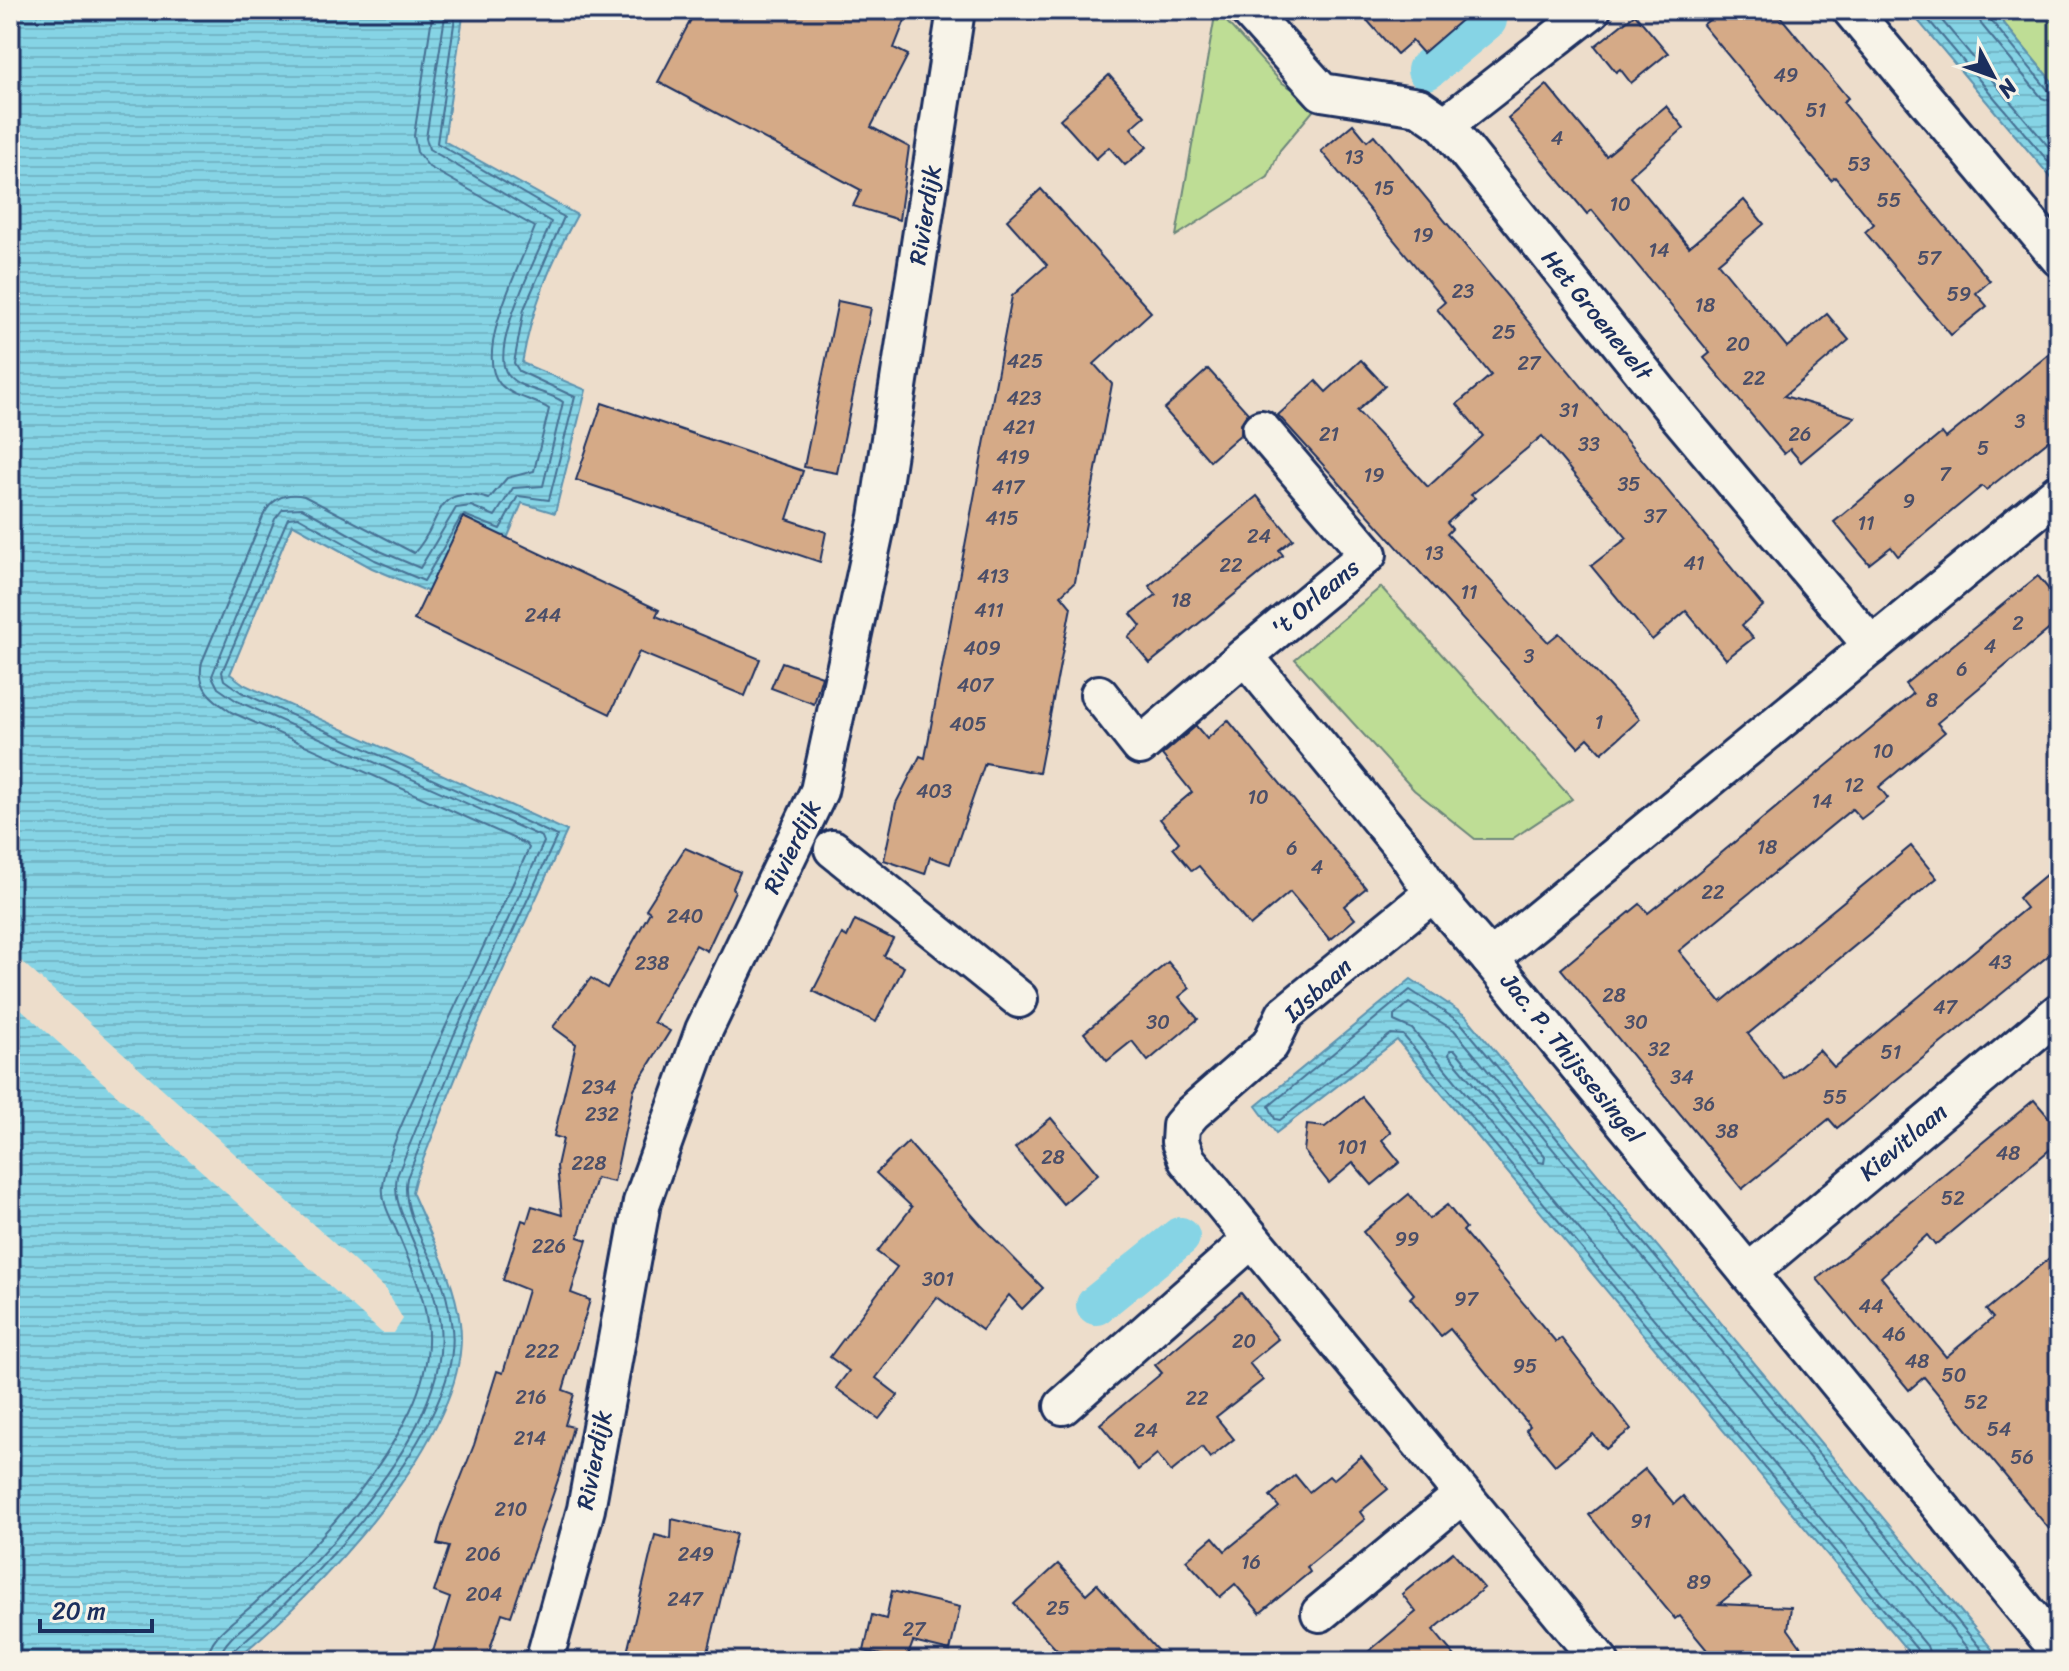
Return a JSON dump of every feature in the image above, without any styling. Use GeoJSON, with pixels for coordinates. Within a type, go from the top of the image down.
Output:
{"type":"FeatureCollection","features":[{"type":"Feature","properties":{"kind":"street","name":"Rivierdijk"},"geometry":{"type":"LineString","coordinates":[[544,1661],[586,1509],[642,1202],[704,1030],[819,791],[878,517],[956,10]]}},
{"type":"Feature","properties":{"kind":"street"},"geometry":{"type":"LineString","coordinates":[[1248,10],[1322,92],[1419,107],[1445,125],[1592,10]]}},
{"type":"Feature","properties":{"kind":"street"},"geometry":{"type":"LineString","coordinates":[[1851,10],[2059,258]]}},
{"type":"Feature","properties":{"kind":"street","name":"Het Groenevelt"},"geometry":{"type":"LineString","coordinates":[[1445,125],[1675,412],[1872,646]]}},
{"type":"Feature","properties":{"kind":"street","name":"'t Orleans"},"geometry":{"type":"LineString","coordinates":[[1099,694],[1140,746],[1368,554],[1261,429]]}},
{"type":"Feature","properties":{"kind":"street","name":"Jac. P. Thijssesingel"},"geometry":{"type":"LineString","coordinates":[[2059,492],[1490,959],[2059,1651]]}},
{"type":"Feature","properties":{"kind":"street"},"geometry":{"type":"LineString","coordinates":[[1245,656],[1406,852],[1433,893],[1490,959]]}},
{"type":"Feature","properties":{"kind":"street","name":"Rivierdijk"},"geometry":{"type":"LineString","coordinates":[[833,849],[1019,999]]}},
{"type":"Feature","properties":{"kind":"street","name":"IJsbaan"},"geometry":{"type":"LineString","coordinates":[[1433,893],[1285,1014],[1270,1045],[1207,1098],[1181,1126],[1180,1142],[1187,1160],[1251,1240],[1600,1661]]}},
{"type":"Feature","properties":{"kind":"street","name":"Kievitlaan"},"geometry":{"type":"LineString","coordinates":[[1748,1273],[2058,1015]]}},
{"type":"Feature","properties":{"kind":"street"},"geometry":{"type":"LineString","coordinates":[[1063,1406],[1251,1240]]}},
{"type":"Feature","properties":{"kind":"street"},"geometry":{"type":"LineString","coordinates":[[1320,1613],[1461,1496]]}},
{"type":"Feature","properties":{"kind":"green space"},"geometry":{"type":"Polygon","coordinates":[[[1216,10],[1281,82],[1318,105],[1280,150],[1268,177],[1176,236],[1216,10]]]}},
{"type":"Feature","properties":{"kind":"green space"},"geometry":{"type":"Polygon","coordinates":[[[1993,10],[2044,10],[2059,28],[2059,90],[1993,10]]]}},
{"type":"Feature","properties":{"kind":"green space"},"geometry":{"type":"Polygon","coordinates":[[[1381,587],[1572,799],[1512,839],[1475,839],[1414,790],[1295,659],[1381,587]]]}},
{"type":"Feature","properties":{"kind":"water"},"geometry":{"type":"Polygon","coordinates":[[[10,10],[464,10],[444,141],[577,215],[543,287],[522,363],[586,390],[555,513],[522,503],[506,541],[429,592],[372,568],[292,524],[230,674],[245,685],[567,831],[470,1042],[412,1192],[447,1273],[460,1323],[458,1366],[442,1413],[416,1461],[382,1510],[304,1597],[233,1661],[10,1661],[10,10]]]}},
{"type":"Feature","properties":{"kind":"water"},"geometry":{"type":"Polygon","coordinates":[[[1909,10],[1993,10],[2059,90],[2059,187],[1909,10]]]}},
{"type":"Feature","properties":{"kind":"water"},"geometry":{"type":"Polygon","coordinates":[[[1411,979],[1466,1016],[2002,1661],[1916,1661],[1397,1040],[1276,1133],[1256,1106],[1411,979]]]}},
{"type":"Feature","properties":{"kind":"pier"},"geometry":{"type":"Polygon","coordinates":[[[10,951],[386,1290],[403,1319],[394,1333],[382,1333],[10,999],[10,951]]]}},
{"type":"Feature","properties":{"kind":"building"},"geometry":{"type":"Polygon","coordinates":[[[696,10],[909,10],[894,48],[908,55],[871,127],[909,147],[899,220],[853,206],[861,190],[658,82],[696,10]]]}},
{"type":"Feature","properties":{"kind":"building"},"geometry":{"type":"Polygon","coordinates":[[[1358,10],[1473,10],[1423,53],[1412,41],[1397,54],[1358,10]]]}},
{"type":"Feature","properties":{"kind":"building"},"geometry":{"type":"Polygon","coordinates":[[[1721,10],[1775,10],[1848,98],[1843,102],[1990,281],[1976,293],[1987,306],[1951,335],[1865,232],[1874,224],[1835,177],[1831,180],[1703,25],[1721,10]]]}},
{"type":"Feature","properties":{"kind":"building"},"geometry":{"type":"Polygon","coordinates":[[[1635,14],[1668,53],[1631,83],[1620,69],[1616,72],[1595,46],[1635,14]]]}},
{"type":"Feature","properties":{"kind":"building"},"geometry":{"type":"Polygon","coordinates":[[[1109,75],[1145,116],[1131,128],[1147,147],[1125,165],[1109,147],[1096,159],[1060,119],[1109,75]]]}},
{"type":"Feature","properties":{"kind":"building"},"geometry":{"type":"Polygon","coordinates":[[[1547,85],[1606,156],[1666,106],[1684,128],[1630,176],[1689,247],[1744,200],[1764,224],[1718,263],[1787,347],[1827,314],[1849,340],[1784,396],[1855,417],[1801,462],[1790,449],[1784,454],[1704,358],[1710,353],[1592,210],[1587,214],[1508,118],[1547,85]]]}},
{"type":"Feature","properties":{"kind":"building"},"geometry":{"type":"Polygon","coordinates":[[[1353,124],[1367,141],[1374,135],[1763,606],[1742,625],[1753,638],[1726,659],[1686,611],[1652,640],[1591,566],[1627,538],[1542,436],[1471,495],[1475,498],[1447,523],[1452,529],[1447,534],[1548,642],[1559,633],[1640,719],[1602,753],[1588,738],[1578,747],[1278,415],[1316,381],[1326,392],[1361,360],[1385,386],[1357,411],[1428,487],[1483,436],[1457,404],[1491,375],[1437,309],[1445,302],[1321,151],[1353,124]]]}},
{"type":"Feature","properties":{"kind":"building"},"geometry":{"type":"Polygon","coordinates":[[[1041,189],[1151,312],[1094,364],[1112,384],[1075,582],[1061,595],[1071,607],[1039,773],[985,763],[950,864],[930,857],[925,874],[884,860],[896,803],[920,756],[925,758],[1012,296],[1047,265],[1007,220],[1041,189]]]}},
{"type":"Feature","properties":{"kind":"building"},"geometry":{"type":"Polygon","coordinates":[[[838,301],[871,308],[837,473],[804,467],[838,301]]]}},
{"type":"Feature","properties":{"kind":"building"},"geometry":{"type":"Polygon","coordinates":[[[2059,346],[2059,432],[1986,490],[1982,486],[1898,556],[1891,547],[1869,564],[1834,522],[1942,433],[1946,438],[2059,346]]]}},
{"type":"Feature","properties":{"kind":"building"},"geometry":{"type":"Polygon","coordinates":[[[1208,369],[1248,413],[1241,423],[1241,434],[1210,461],[1164,409],[1208,369]]]}},
{"type":"Feature","properties":{"kind":"building"},"geometry":{"type":"Polygon","coordinates":[[[602,403],[803,471],[787,519],[826,532],[820,562],[576,480],[602,403]]]}},
{"type":"Feature","properties":{"kind":"building"},"geometry":{"type":"Polygon","coordinates":[[[1257,496],[1293,539],[1279,550],[1283,555],[1150,663],[1128,637],[1141,626],[1131,614],[1156,595],[1149,586],[1257,496]]]}},
{"type":"Feature","properties":{"kind":"building"},"geometry":{"type":"Polygon","coordinates":[[[463,517],[659,610],[656,616],[760,659],[745,696],[639,652],[610,714],[414,620],[463,517]]]}},
{"type":"Feature","properties":{"kind":"building"},"geometry":{"type":"Polygon","coordinates":[[[2038,576],[2059,602],[2059,621],[1937,723],[1945,732],[1879,787],[1888,798],[1861,819],[1852,809],[1679,951],[1721,1002],[1911,846],[1937,878],[1748,1034],[1784,1079],[1819,1050],[1834,1067],[2026,908],[2018,898],[2059,864],[2059,947],[1837,1128],[1829,1119],[1742,1189],[1561,969],[1640,904],[1648,913],[1684,884],[1913,694],[1905,684],[2038,576]]]}},
{"type":"Feature","properties":{"kind":"building"},"geometry":{"type":"Polygon","coordinates":[[[782,662],[822,676],[814,704],[771,688],[782,662]]]}},
{"type":"Feature","properties":{"kind":"building"},"geometry":{"type":"Polygon","coordinates":[[[1228,720],[1366,888],[1344,906],[1355,919],[1330,940],[1290,892],[1250,926],[1199,866],[1192,871],[1173,848],[1179,842],[1160,819],[1192,792],[1162,755],[1196,726],[1207,739],[1228,720]]]}},
{"type":"Feature","properties":{"kind":"building"},"geometry":{"type":"Polygon","coordinates":[[[685,848],[740,872],[733,888],[735,891],[707,951],[696,945],[654,1022],[670,1031],[634,1089],[614,1182],[596,1178],[578,1237],[587,1240],[571,1293],[590,1300],[563,1390],[574,1394],[565,1425],[573,1427],[560,1474],[511,1616],[502,1613],[486,1661],[430,1661],[450,1598],[434,1592],[449,1547],[437,1544],[474,1445],[497,1371],[503,1373],[528,1290],[503,1280],[522,1220],[527,1222],[532,1206],[562,1215],[557,1166],[563,1139],[554,1136],[576,1044],[553,1027],[591,978],[607,988],[650,912],[646,909],[685,848]]]}},
{"type":"Feature","properties":{"kind":"building"},"geometry":{"type":"Polygon","coordinates":[[[855,920],[893,939],[884,956],[904,967],[876,1022],[813,991],[842,934],[847,937],[855,920]]]}},
{"type":"Feature","properties":{"kind":"building"},"geometry":{"type":"Polygon","coordinates":[[[1168,962],[1190,988],[1179,997],[1198,1019],[1148,1061],[1132,1041],[1107,1061],[1084,1033],[1168,962]]]}},
{"type":"Feature","properties":{"kind":"building"},"geometry":{"type":"Polygon","coordinates":[[[1362,1097],[1391,1132],[1382,1140],[1400,1162],[1372,1185],[1353,1163],[1329,1183],[1304,1151],[1307,1125],[1325,1127],[1362,1097]]]}},
{"type":"Feature","properties":{"kind":"building"},"geometry":{"type":"Polygon","coordinates":[[[2034,1100],[2059,1129],[2059,1142],[1935,1245],[1927,1235],[1881,1277],[1946,1357],[1993,1318],[1986,1310],[2059,1250],[2059,1541],[1924,1377],[1909,1390],[1817,1279],[2034,1100]]]}},
{"type":"Feature","properties":{"kind":"building"},"geometry":{"type":"Polygon","coordinates":[[[1051,1118],[1098,1174],[1063,1204],[1015,1148],[1051,1118]]]}},
{"type":"Feature","properties":{"kind":"building"},"geometry":{"type":"Polygon","coordinates":[[[908,1142],[981,1225],[1043,1288],[1022,1309],[1009,1295],[982,1330],[937,1297],[876,1378],[898,1395],[879,1419],[836,1388],[849,1371],[830,1357],[897,1267],[877,1252],[912,1207],[876,1173],[908,1142]]]}},
{"type":"Feature","properties":{"kind":"building"},"geometry":{"type":"Polygon","coordinates":[[[1409,1194],[1429,1219],[1447,1205],[1466,1228],[1463,1231],[1556,1342],[1561,1338],[1631,1429],[1606,1449],[1593,1434],[1555,1465],[1526,1430],[1530,1426],[1450,1329],[1441,1336],[1410,1298],[1414,1294],[1363,1232],[1409,1194]]]}},
{"type":"Feature","properties":{"kind":"building"},"geometry":{"type":"Polygon","coordinates":[[[1241,1293],[1278,1339],[1249,1363],[1263,1380],[1216,1417],[1234,1439],[1210,1458],[1202,1447],[1171,1472],[1157,1454],[1138,1470],[1100,1424],[1162,1373],[1155,1365],[1241,1293]]]}},
{"type":"Feature","properties":{"kind":"building"},"geometry":{"type":"Polygon","coordinates":[[[1361,1456],[1388,1489],[1360,1512],[1365,1519],[1307,1567],[1310,1572],[1260,1613],[1235,1584],[1220,1597],[1186,1560],[1213,1537],[1225,1551],[1279,1507],[1270,1496],[1295,1475],[1309,1492],[1329,1476],[1333,1480],[1361,1456]]]}},
{"type":"Feature","properties":{"kind":"building"},"geometry":{"type":"Polygon","coordinates":[[[1645,1469],[1674,1504],[1683,1496],[1751,1578],[1719,1604],[1791,1607],[1788,1629],[1811,1661],[1716,1661],[1679,1616],[1675,1619],[1589,1515],[1645,1469]]]}},
{"type":"Feature","properties":{"kind":"building"},"geometry":{"type":"Polygon","coordinates":[[[672,1519],[736,1534],[706,1661],[625,1661],[655,1535],[671,1539],[672,1519]]]}},
{"type":"Feature","properties":{"kind":"building"},"geometry":{"type":"Polygon","coordinates":[[[1453,1552],[1484,1588],[1433,1630],[1459,1661],[1357,1661],[1416,1612],[1402,1594],[1453,1552]]]}},
{"type":"Feature","properties":{"kind":"building"},"geometry":{"type":"Polygon","coordinates":[[[1058,1564],[1086,1594],[1097,1584],[1167,1661],[1067,1661],[1014,1604],[1058,1564]]]}},
{"type":"Feature","properties":{"kind":"building"},"geometry":{"type":"Polygon","coordinates":[[[892,1591],[960,1607],[950,1651],[913,1642],[906,1661],[864,1651],[872,1615],[886,1619],[892,1591]]]}},
{"type":"Feature","properties":{"kind":"waterway"},"geometry":{"type":"LineString","coordinates":[[1427,70],[1487,20],[1479,10]]}},
{"type":"Feature","properties":{"kind":"waterway"},"geometry":{"type":"LineString","coordinates":[[1096,1305],[1180,1237]]}}]}
